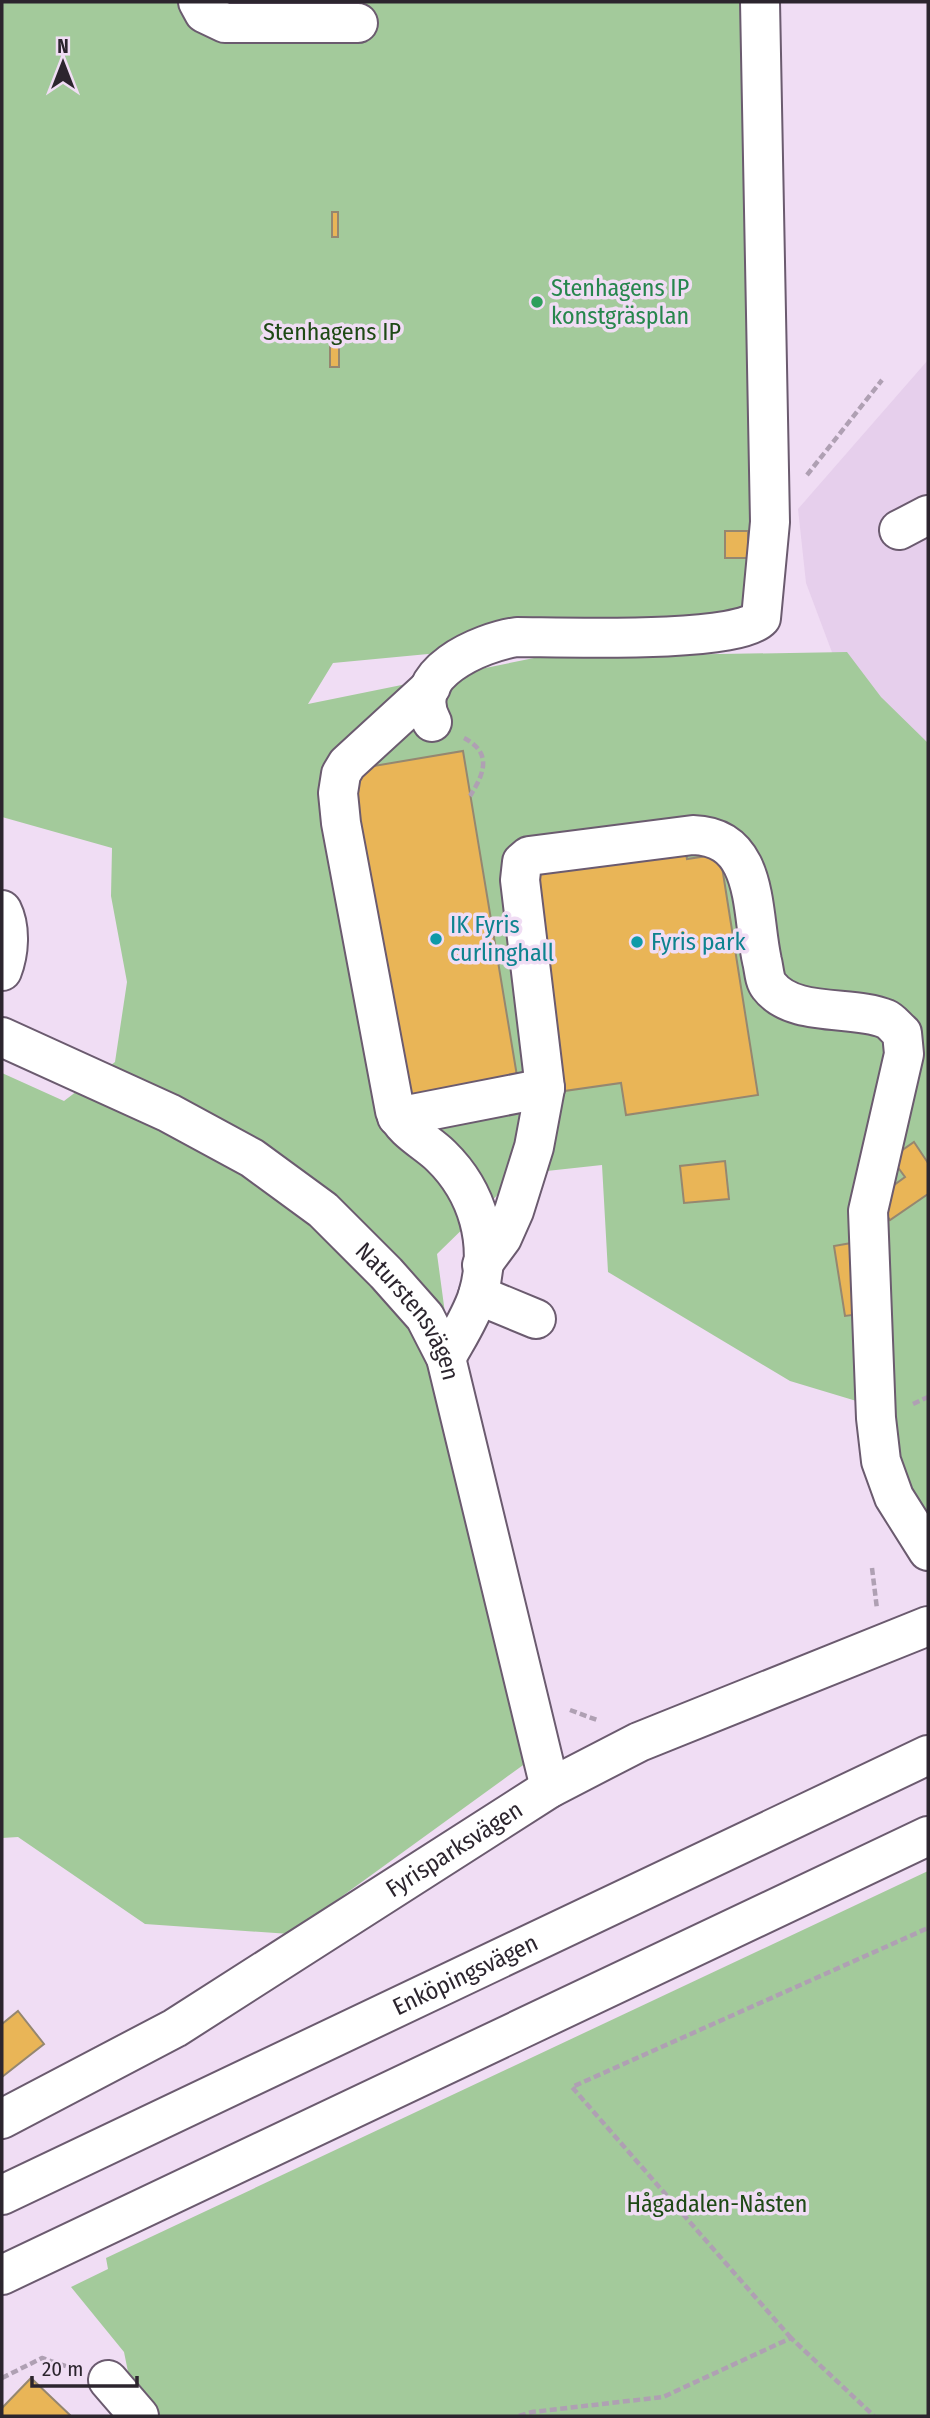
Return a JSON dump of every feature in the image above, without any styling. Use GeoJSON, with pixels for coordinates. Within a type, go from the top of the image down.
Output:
{"type":"FeatureCollection","features":[{"type":"Feature","properties":{"kind":"street"},"geometry":{"type":"LineString","coordinates":[[198,2],[204,13],[225,23],[358,23]]}},
{"type":"Feature","properties":{"kind":"street"},"geometry":{"type":"LineString","coordinates":[[480,1280],[480,1219],[470,1191],[441,1156],[397,1117],[354,894],[338,793],[341,774],[348,764],[431,704],[437,676],[459,657],[496,640],[688,635],[739,629],[761,618],[769,522],[760,2]]}},
{"type":"Feature","properties":{"kind":"street"},"geometry":{"type":"LineString","coordinates":[[446,1358],[514,1211],[534,1147],[545,1088],[520,880],[522,862],[529,856],[710,835],[724,841],[737,855],[750,882],[767,985],[783,999],[886,1019],[902,1033],[904,1054],[868,1211],[876,1418],[881,1461],[894,1497],[928,1551]]}},
{"type":"Feature","properties":{"kind":"street"},"geometry":{"type":"LineString","coordinates":[[2,910],[6,919],[7,949],[2,971]]}},
{"type":"Feature","properties":{"kind":"street","name":"Naturstensvägen"},"geometry":{"type":"LineString","coordinates":[[2,1037],[169,1113],[252,1158],[323,1210],[386,1273],[425,1317],[446,1358],[550,1788]]}},
{"type":"Feature","properties":{"kind":"street"},"geometry":{"type":"LineString","coordinates":[[397,1117],[545,1088]]}},
{"type":"Feature","properties":{"kind":"street"},"geometry":{"type":"LineString","coordinates":[[480,1280],[536,1319]]}},
{"type":"Feature","properties":{"kind":"street","name":"Fyrisparksvägen"},"geometry":{"type":"LineString","coordinates":[[2,2119],[175,2028],[550,1788],[620,1751],[928,1626]]}},
{"type":"Feature","properties":{"kind":"street","name":"Enköpingsvägen"},"geometry":{"type":"LineString","coordinates":[[2,2195],[928,1755]]}},
{"type":"Feature","properties":{"kind":"street"},"geometry":{"type":"LineString","coordinates":[[2,2276],[928,1836]]}},
{"type":"Feature","properties":{"kind":"street"},"geometry":{"type":"LineString","coordinates":[[108,2380],[139,2416]]}},
{"type":"Feature","properties":{"kind":"path"},"geometry":{"type":"LineString","coordinates":[[804,478],[883,380]]}},
{"type":"Feature","properties":{"kind":"path"},"geometry":{"type":"LineString","coordinates":[[431,704],[471,741],[482,755],[483,776],[471,796]]}},
{"type":"Feature","properties":{"kind":"path"},"geometry":{"type":"LineString","coordinates":[[564,1704],[587,1719],[610,1719],[620,1751]]}},
{"type":"Feature","properties":{"kind":"path"},"geometry":{"type":"LineString","coordinates":[[874,2416],[791,2338],[572,2087],[928,1928]]}},
{"type":"Feature","properties":{"kind":"path"},"geometry":{"type":"LineString","coordinates":[[519,2416],[663,2397],[791,2338]]}},
{"type":"Feature","properties":{"kind":"path"},"geometry":{"type":"LineString","coordinates":[[2,2378],[42,2358],[108,2380]]}},
{"type":"Feature","properties":{"kind":"shaded area"},"geometry":{"type":"Polygon","coordinates":[[[928,360],[927,906],[806,583],[798,509],[928,360]]]}},
{"type":"Feature","properties":{"kind":"green space","name":"Stenhagens IP"},"geometry":{"type":"Polygon","coordinates":[[[2,2],[768,2],[756,623],[333,663],[308,704],[539,657],[847,652],[881,697],[928,743],[928,1517],[897,1490],[873,1406],[790,1381],[608,1272],[602,1165],[519,1174],[437,1254],[465,1461],[526,1763],[290,1934],[145,1924],[18,1837],[2,1838],[2,1073],[64,1101],[115,1062],[127,982],[111,896],[112,848],[2,817],[2,2]]]}},
{"type":"Feature","properties":{"kind":"green space","name":"Hågadalen-Nåsten"},"geometry":{"type":"Polygon","coordinates":[[[928,1871],[928,2416],[137,2416],[124,2352],[71,2287],[108,2269],[106,2258],[928,1871]]]}},
{"type":"Feature","properties":{"kind":"building"},"geometry":{"type":"Polygon","coordinates":[[[332,212],[338,212],[338,237],[332,237],[332,212]]]}},
{"type":"Feature","properties":{"kind":"building"},"geometry":{"type":"Polygon","coordinates":[[[330,344],[339,344],[339,367],[330,367],[330,344]]]}},
{"type":"Feature","properties":{"kind":"building"},"geometry":{"type":"Polygon","coordinates":[[[725,531],[748,531],[748,558],[725,558],[725,531]]]}},
{"type":"Feature","properties":{"kind":"building","name":"IK Fyris curlinghall"},"geometry":{"type":"Polygon","coordinates":[[[463,751],[518,1082],[405,1101],[350,770],[463,751]]]}},
{"type":"Feature","properties":{"kind":"building","name":"Fyris park"},"geometry":{"type":"Polygon","coordinates":[[[684,844],[687,859],[720,854],[758,1095],[626,1115],[621,1083],[564,1091],[529,869],[684,844]]]}},
{"type":"Feature","properties":{"kind":"building"},"geometry":{"type":"Polygon","coordinates":[[[914,1142],[928,1163],[928,1194],[890,1220],[875,1199],[905,1177],[891,1158],[914,1142]]]}},
{"type":"Feature","properties":{"kind":"building"},"geometry":{"type":"Polygon","coordinates":[[[725,1161],[729,1199],[684,1203],[680,1166],[725,1161]]]}},
{"type":"Feature","properties":{"kind":"building"},"geometry":{"type":"Polygon","coordinates":[[[857,1242],[868,1313],[845,1316],[834,1246],[857,1242]]]}},
{"type":"Feature","properties":{"kind":"building"},"geometry":{"type":"Polygon","coordinates":[[[18,2011],[44,2044],[2,2077],[2,2024],[18,2011]]]}},
{"type":"Feature","properties":{"kind":"building"},"geometry":{"type":"Polygon","coordinates":[[[31,2378],[71,2416],[2,2416],[2,2408],[31,2378]]]}},
{"type":"Feature","properties":{"kind":"place","name":"Stenhagens IP konstgräsplan"},"geometry":{"type":"Point","coordinates":[537,302]}},
{"type":"Feature","properties":{"kind":"place","name":"IK Fyris curlinghall"},"geometry":{"type":"Point","coordinates":[436,939]}},
{"type":"Feature","properties":{"kind":"place","name":"Fyris park"},"geometry":{"type":"Point","coordinates":[637,942]}}]}
